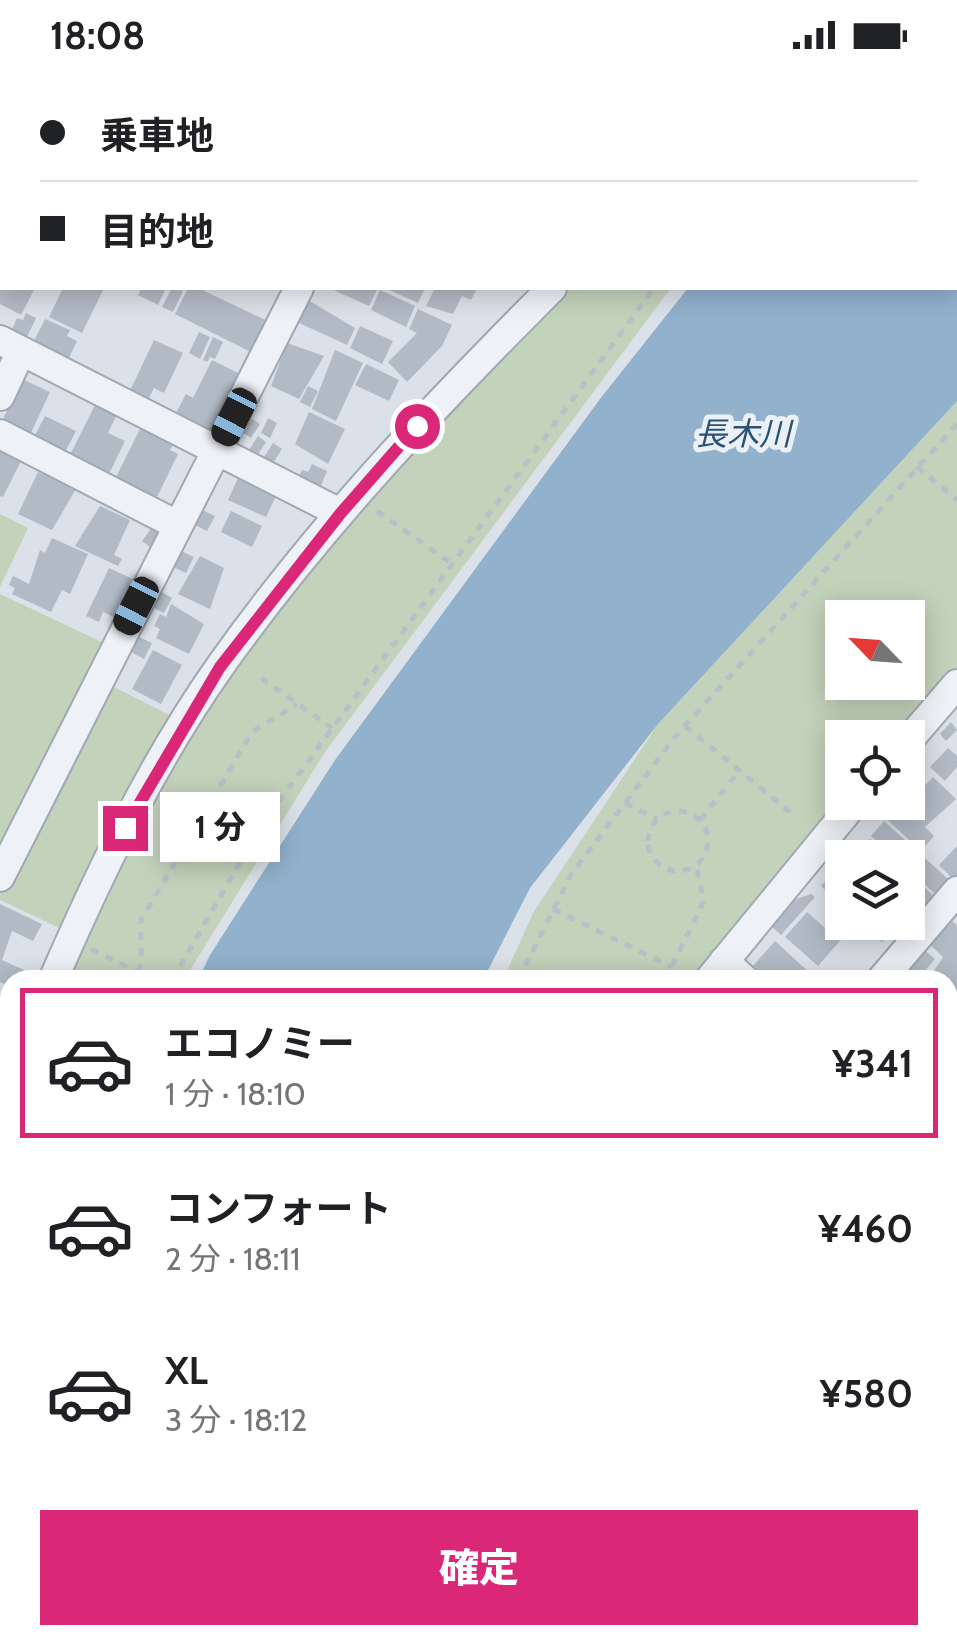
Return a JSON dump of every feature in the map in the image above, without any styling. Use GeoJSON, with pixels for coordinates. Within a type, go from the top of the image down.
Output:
{"type":"FeatureCollection","features":[{"type":"Feature","properties":{"kind":"street"},"geometry":{"type":"LineString","coordinates":[[0,876],[298,290]]}},
{"type":"Feature","properties":{"kind":"street"},"geometry":{"type":"LineString","coordinates":[[57,970],[125,828],[220,667],[340,514],[443,396],[550,290]]}},
{"type":"Feature","properties":{"kind":"street"},"geometry":{"type":"LineString","coordinates":[[0,396],[10,346],[340,514]]}},
{"type":"Feature","properties":{"kind":"street"},"geometry":{"type":"LineString","coordinates":[[0,434],[178,525]]}},
{"type":"Feature","properties":{"kind":"street"},"geometry":{"type":"LineString","coordinates":[[925,721],[957,684]]}},
{"type":"Feature","properties":{"kind":"street"},"geometry":{"type":"LineString","coordinates":[[729,970],[842,820]]}},
{"type":"Feature","properties":{"kind":"street"},"geometry":{"type":"LineString","coordinates":[[890,970],[957,892]]}},
{"type":"Feature","properties":{"kind":"path"},"geometry":{"type":"LineString","coordinates":[[178,970],[261,826],[653,290]]}},
{"type":"Feature","properties":{"kind":"path"},"geometry":{"type":"LineString","coordinates":[[523,970],[572,873],[685,726],[957,424]]}},
{"type":"Feature","properties":{"kind":"path"},"geometry":{"type":"LineString","coordinates":[[917,468],[957,500]]}},
{"type":"Feature","properties":{"kind":"path"},"geometry":{"type":"LineString","coordinates":[[371,507],[452,564]]}},
{"type":"Feature","properties":{"kind":"path"},"geometry":{"type":"LineString","coordinates":[[262,678],[332,728]]}},
{"type":"Feature","properties":{"kind":"path"},"geometry":{"type":"LineString","coordinates":[[138,970],[142,962],[140,922],[252,732],[298,704]]}},
{"type":"Feature","properties":{"kind":"path"},"geometry":{"type":"LineString","coordinates":[[685,726],[795,816]]}},
{"type":"Feature","properties":{"kind":"path"},"geometry":{"type":"LineString","coordinates":[[700,820],[740,770]]}},
{"type":"Feature","properties":{"kind":"path"},"geometry":{"type":"LineString","coordinates":[[625,803],[656,819],[683,811],[700,820],[707,848],[696,865],[676,871],[658,863],[648,846],[656,819]]}},
{"type":"Feature","properties":{"kind":"path"},"geometry":{"type":"LineString","coordinates":[[670,970],[704,901],[696,865]]}},
{"type":"Feature","properties":{"kind":"path"},"geometry":{"type":"LineString","coordinates":[[554,909],[672,966]]}},
{"type":"Feature","properties":{"kind":"path"},"geometry":{"type":"LineString","coordinates":[[71,939],[136,970]]}},
{"type":"Feature","properties":{"kind":"green space"},"geometry":{"type":"Polygon","coordinates":[[[561,290],[670,290],[325,752],[190,970],[69,970],[118,868],[204,715],[312,567],[454,400],[561,290]]]}},
{"type":"Feature","properties":{"kind":"green space"},"geometry":{"type":"Polygon","coordinates":[[[957,401],[957,669],[912,720],[825,720],[825,819],[699,970],[507,970],[533,913],[658,724],[957,401]]]}},
{"type":"Feature","properties":{"kind":"green space"},"geometry":{"type":"Polygon","coordinates":[[[0,514],[28,528],[0,587],[0,514]]]}},
{"type":"Feature","properties":{"kind":"green space"},"geometry":{"type":"Polygon","coordinates":[[[0,594],[106,644],[0,857],[0,594]]]}},
{"type":"Feature","properties":{"kind":"green space"},"geometry":{"type":"Polygon","coordinates":[[[108,684],[181,721],[66,931],[0,900],[0,895],[108,684]]]}},
{"type":"Feature","properties":{"kind":"water","name":"長木川"},"geometry":{"type":"Polygon","coordinates":[[[686,290],[957,290],[957,401],[658,724],[530,888],[488,970],[203,970],[335,760],[600,399],[686,290]]]}},
{"type":"Feature","properties":{"kind":"building"},"geometry":{"type":"Polygon","coordinates":[[[0,290],[34,290],[21,315],[0,304],[0,290]]]}},
{"type":"Feature","properties":{"kind":"building"},"geometry":{"type":"Polygon","coordinates":[[[62,290],[103,290],[82,333],[49,317],[62,290]]]}},
{"type":"Feature","properties":{"kind":"building"},"geometry":{"type":"Polygon","coordinates":[[[140,290],[165,290],[158,305],[138,295],[140,290]]]}},
{"type":"Feature","properties":{"kind":"building"},"geometry":{"type":"Polygon","coordinates":[[[171,290],[183,291],[173,312],[162,307],[171,290]]]}},
{"type":"Feature","properties":{"kind":"building"},"geometry":{"type":"Polygon","coordinates":[[[187,290],[202,290],[272,323],[257,355],[175,314],[187,290]]]}},
{"type":"Feature","properties":{"kind":"building"},"geometry":{"type":"Polygon","coordinates":[[[333,290],[377,290],[369,306],[333,290]]]}},
{"type":"Feature","properties":{"kind":"building"},"geometry":{"type":"Polygon","coordinates":[[[380,290],[415,306],[406,327],[371,310],[380,290]]]}},
{"type":"Feature","properties":{"kind":"building"},"geometry":{"type":"Polygon","coordinates":[[[389,290],[424,290],[418,303],[389,290]]]}},
{"type":"Feature","properties":{"kind":"building"},"geometry":{"type":"Polygon","coordinates":[[[434,290],[476,290],[471,300],[462,296],[453,314],[426,306],[434,290]]]}},
{"type":"Feature","properties":{"kind":"building"},"geometry":{"type":"Polygon","coordinates":[[[308,300],[355,328],[347,345],[297,322],[308,300]]]}},
{"type":"Feature","properties":{"kind":"building"},"geometry":{"type":"Polygon","coordinates":[[[418,309],[452,325],[442,346],[407,382],[388,362],[417,333],[409,329],[418,309]]]}},
{"type":"Feature","properties":{"kind":"building"},"geometry":{"type":"Polygon","coordinates":[[[26,313],[36,318],[26,339],[11,332],[17,318],[23,320],[26,313]]]}},
{"type":"Feature","properties":{"kind":"building"},"geometry":{"type":"Polygon","coordinates":[[[45,319],[70,330],[67,336],[77,341],[67,362],[32,345],[45,319]]]}},
{"type":"Feature","properties":{"kind":"building"},"geometry":{"type":"Polygon","coordinates":[[[360,326],[393,341],[382,364],[350,348],[360,326]]]}},
{"type":"Feature","properties":{"kind":"building"},"geometry":{"type":"Polygon","coordinates":[[[199,332],[210,337],[200,359],[189,353],[199,332]]]}},
{"type":"Feature","properties":{"kind":"building"},"geometry":{"type":"Polygon","coordinates":[[[213,337],[223,342],[215,359],[210,357],[207,362],[203,360],[213,337]]]}},
{"type":"Feature","properties":{"kind":"building"},"geometry":{"type":"Polygon","coordinates":[[[154,340],[183,353],[164,393],[154,388],[147,402],[129,393],[154,340]]]}},
{"type":"Feature","properties":{"kind":"building"},"geometry":{"type":"Polygon","coordinates":[[[287,343],[324,356],[299,399],[271,386],[287,343]]]}},
{"type":"Feature","properties":{"kind":"building"},"geometry":{"type":"Polygon","coordinates":[[[335,350],[363,363],[336,421],[312,409],[335,350]]]}},
{"type":"Feature","properties":{"kind":"building"},"geometry":{"type":"Polygon","coordinates":[[[212,360],[242,375],[214,432],[176,413],[186,394],[193,398],[212,360]]]}},
{"type":"Feature","properties":{"kind":"building"},"geometry":{"type":"Polygon","coordinates":[[[366,364],[399,380],[389,401],[355,385],[366,364]]]}},
{"type":"Feature","properties":{"kind":"building"},"geometry":{"type":"Polygon","coordinates":[[[22,379],[50,392],[30,435],[2,421],[22,379]]]}},
{"type":"Feature","properties":{"kind":"building"},"geometry":{"type":"Polygon","coordinates":[[[308,386],[318,391],[310,407],[300,402],[308,386]]]}},
{"type":"Feature","properties":{"kind":"building"},"geometry":{"type":"Polygon","coordinates":[[[98,399],[119,410],[108,433],[125,441],[109,474],[70,455],[98,399]]]}},
{"type":"Feature","properties":{"kind":"building"},"geometry":{"type":"Polygon","coordinates":[[[309,412],[345,429],[328,464],[295,444],[309,412]]]}},
{"type":"Feature","properties":{"kind":"building"},"geometry":{"type":"Polygon","coordinates":[[[45,416],[76,431],[65,452],[34,437],[45,416]]]}},
{"type":"Feature","properties":{"kind":"building"},"geometry":{"type":"Polygon","coordinates":[[[251,418],[260,424],[251,438],[242,432],[251,418]]]}},
{"type":"Feature","properties":{"kind":"building"},"geometry":{"type":"Polygon","coordinates":[[[268,418],[277,423],[270,438],[261,433],[268,418]]]}},
{"type":"Feature","properties":{"kind":"building"},"geometry":{"type":"Polygon","coordinates":[[[142,425],[175,441],[170,450],[178,454],[157,497],[116,477],[142,425]]]}},
{"type":"Feature","properties":{"kind":"building"},"geometry":{"type":"Polygon","coordinates":[[[258,436],[266,442],[257,456],[249,450],[258,436]]]}},
{"type":"Feature","properties":{"kind":"building"},"geometry":{"type":"Polygon","coordinates":[[[0,441],[25,453],[3,497],[0,496],[0,441]]]}},
{"type":"Feature","properties":{"kind":"building"},"geometry":{"type":"Polygon","coordinates":[[[273,443],[282,449],[273,463],[264,457],[273,443]]]}},
{"type":"Feature","properties":{"kind":"building"},"geometry":{"type":"Polygon","coordinates":[[[312,464],[327,471],[318,493],[296,483],[302,470],[308,472],[312,464]]]}},
{"type":"Feature","properties":{"kind":"building"},"geometry":{"type":"Polygon","coordinates":[[[38,472],[76,489],[52,530],[18,514],[38,472]]]}},
{"type":"Feature","properties":{"kind":"building"},"geometry":{"type":"Polygon","coordinates":[[[238,478],[276,496],[266,517],[228,500],[238,478]]]}},
{"type":"Feature","properties":{"kind":"building"},"geometry":{"type":"Polygon","coordinates":[[[100,506],[130,520],[114,555],[122,559],[118,566],[75,546],[100,506]]]}},
{"type":"Feature","properties":{"kind":"building"},"geometry":{"type":"Polygon","coordinates":[[[200,509],[215,516],[207,531],[193,524],[200,509]]]}},
{"type":"Feature","properties":{"kind":"building"},"geometry":{"type":"Polygon","coordinates":[[[231,511],[262,526],[252,547],[221,532],[231,511]]]}},
{"type":"Feature","properties":{"kind":"building"},"geometry":{"type":"Polygon","coordinates":[[[156,522],[168,531],[154,550],[142,541],[156,522]]]}},
{"type":"Feature","properties":{"kind":"building"},"geometry":{"type":"Polygon","coordinates":[[[52,538],[88,554],[70,594],[62,590],[51,612],[12,594],[15,588],[9,585],[13,576],[29,584],[40,550],[45,553],[52,538]]]}},
{"type":"Feature","properties":{"kind":"building"},"geometry":{"type":"Polygon","coordinates":[[[179,550],[194,557],[186,573],[171,566],[179,550]]]}},
{"type":"Feature","properties":{"kind":"building"},"geometry":{"type":"Polygon","coordinates":[[[200,556],[224,568],[210,609],[178,594],[200,556]]]}},
{"type":"Feature","properties":{"kind":"building"},"geometry":{"type":"Polygon","coordinates":[[[109,568],[139,582],[116,618],[103,612],[99,622],[86,616],[109,568]]]}},
{"type":"Feature","properties":{"kind":"building"},"geometry":{"type":"Polygon","coordinates":[[[158,590],[172,598],[164,613],[150,606],[158,590]]]}},
{"type":"Feature","properties":{"kind":"building"},"geometry":{"type":"Polygon","coordinates":[[[171,604],[204,624],[189,654],[156,638],[160,629],[154,626],[160,614],[166,617],[171,604]]]}},
{"type":"Feature","properties":{"kind":"building"},"geometry":{"type":"Polygon","coordinates":[[[137,636],[152,643],[144,659],[129,651],[137,636]]]}},
{"type":"Feature","properties":{"kind":"building"},"geometry":{"type":"Polygon","coordinates":[[[153,650],[182,665],[161,704],[132,689],[153,650]]]}},
{"type":"Feature","properties":{"kind":"building"},"geometry":{"type":"Polygon","coordinates":[[[951,722],[957,730],[946,741],[940,734],[951,722]]]}},
{"type":"Feature","properties":{"kind":"building"},"geometry":{"type":"Polygon","coordinates":[[[948,748],[957,756],[957,767],[945,781],[930,767],[948,748]]]}},
{"type":"Feature","properties":{"kind":"building"},"geometry":{"type":"Polygon","coordinates":[[[933,777],[956,799],[925,827],[934,836],[925,846],[925,840],[909,840],[887,820],[925,820],[925,785],[933,777]]]}},
{"type":"Feature","properties":{"kind":"building"},"geometry":{"type":"Polygon","coordinates":[[[884,821],[905,840],[875,840],[871,836],[884,821]]]}},
{"type":"Feature","properties":{"kind":"building"},"geometry":{"type":"Polygon","coordinates":[[[957,846],[957,877],[954,880],[939,865],[957,846]]]}},
{"type":"Feature","properties":{"kind":"building"},"geometry":{"type":"Polygon","coordinates":[[[925,858],[948,879],[935,894],[925,885],[925,858]]]}},
{"type":"Feature","properties":{"kind":"building"},"geometry":{"type":"Polygon","coordinates":[[[925,888],[934,896],[925,906],[925,888]]]}},
{"type":"Feature","properties":{"kind":"building"},"geometry":{"type":"Polygon","coordinates":[[[811,894],[815,897],[781,935],[767,922],[784,903],[811,894]]]}},
{"type":"Feature","properties":{"kind":"building"},"geometry":{"type":"Polygon","coordinates":[[[0,904],[42,924],[33,941],[12,931],[2,960],[24,970],[0,970],[0,904]]]}},
{"type":"Feature","properties":{"kind":"building"},"geometry":{"type":"Polygon","coordinates":[[[807,912],[825,928],[825,940],[840,941],[818,966],[785,937],[807,912]]]}},
{"type":"Feature","properties":{"kind":"building"},"geometry":{"type":"Polygon","coordinates":[[[949,918],[957,925],[957,970],[935,970],[943,957],[927,942],[949,918]]]}},
{"type":"Feature","properties":{"kind":"building"},"geometry":{"type":"Polygon","coordinates":[[[775,941],[807,970],[757,970],[753,966],[775,941]]]}},
{"type":"Feature","properties":{"kind":"building"},"geometry":{"type":"Polygon","coordinates":[[[922,948],[935,959],[926,970],[904,968],[922,948]]]}},
{"type":"Feature","properties":{"kind":"route"},"geometry":{"type":"LineString","coordinates":[[125,828],[220,667],[340,514],[417,426]]}}]}
